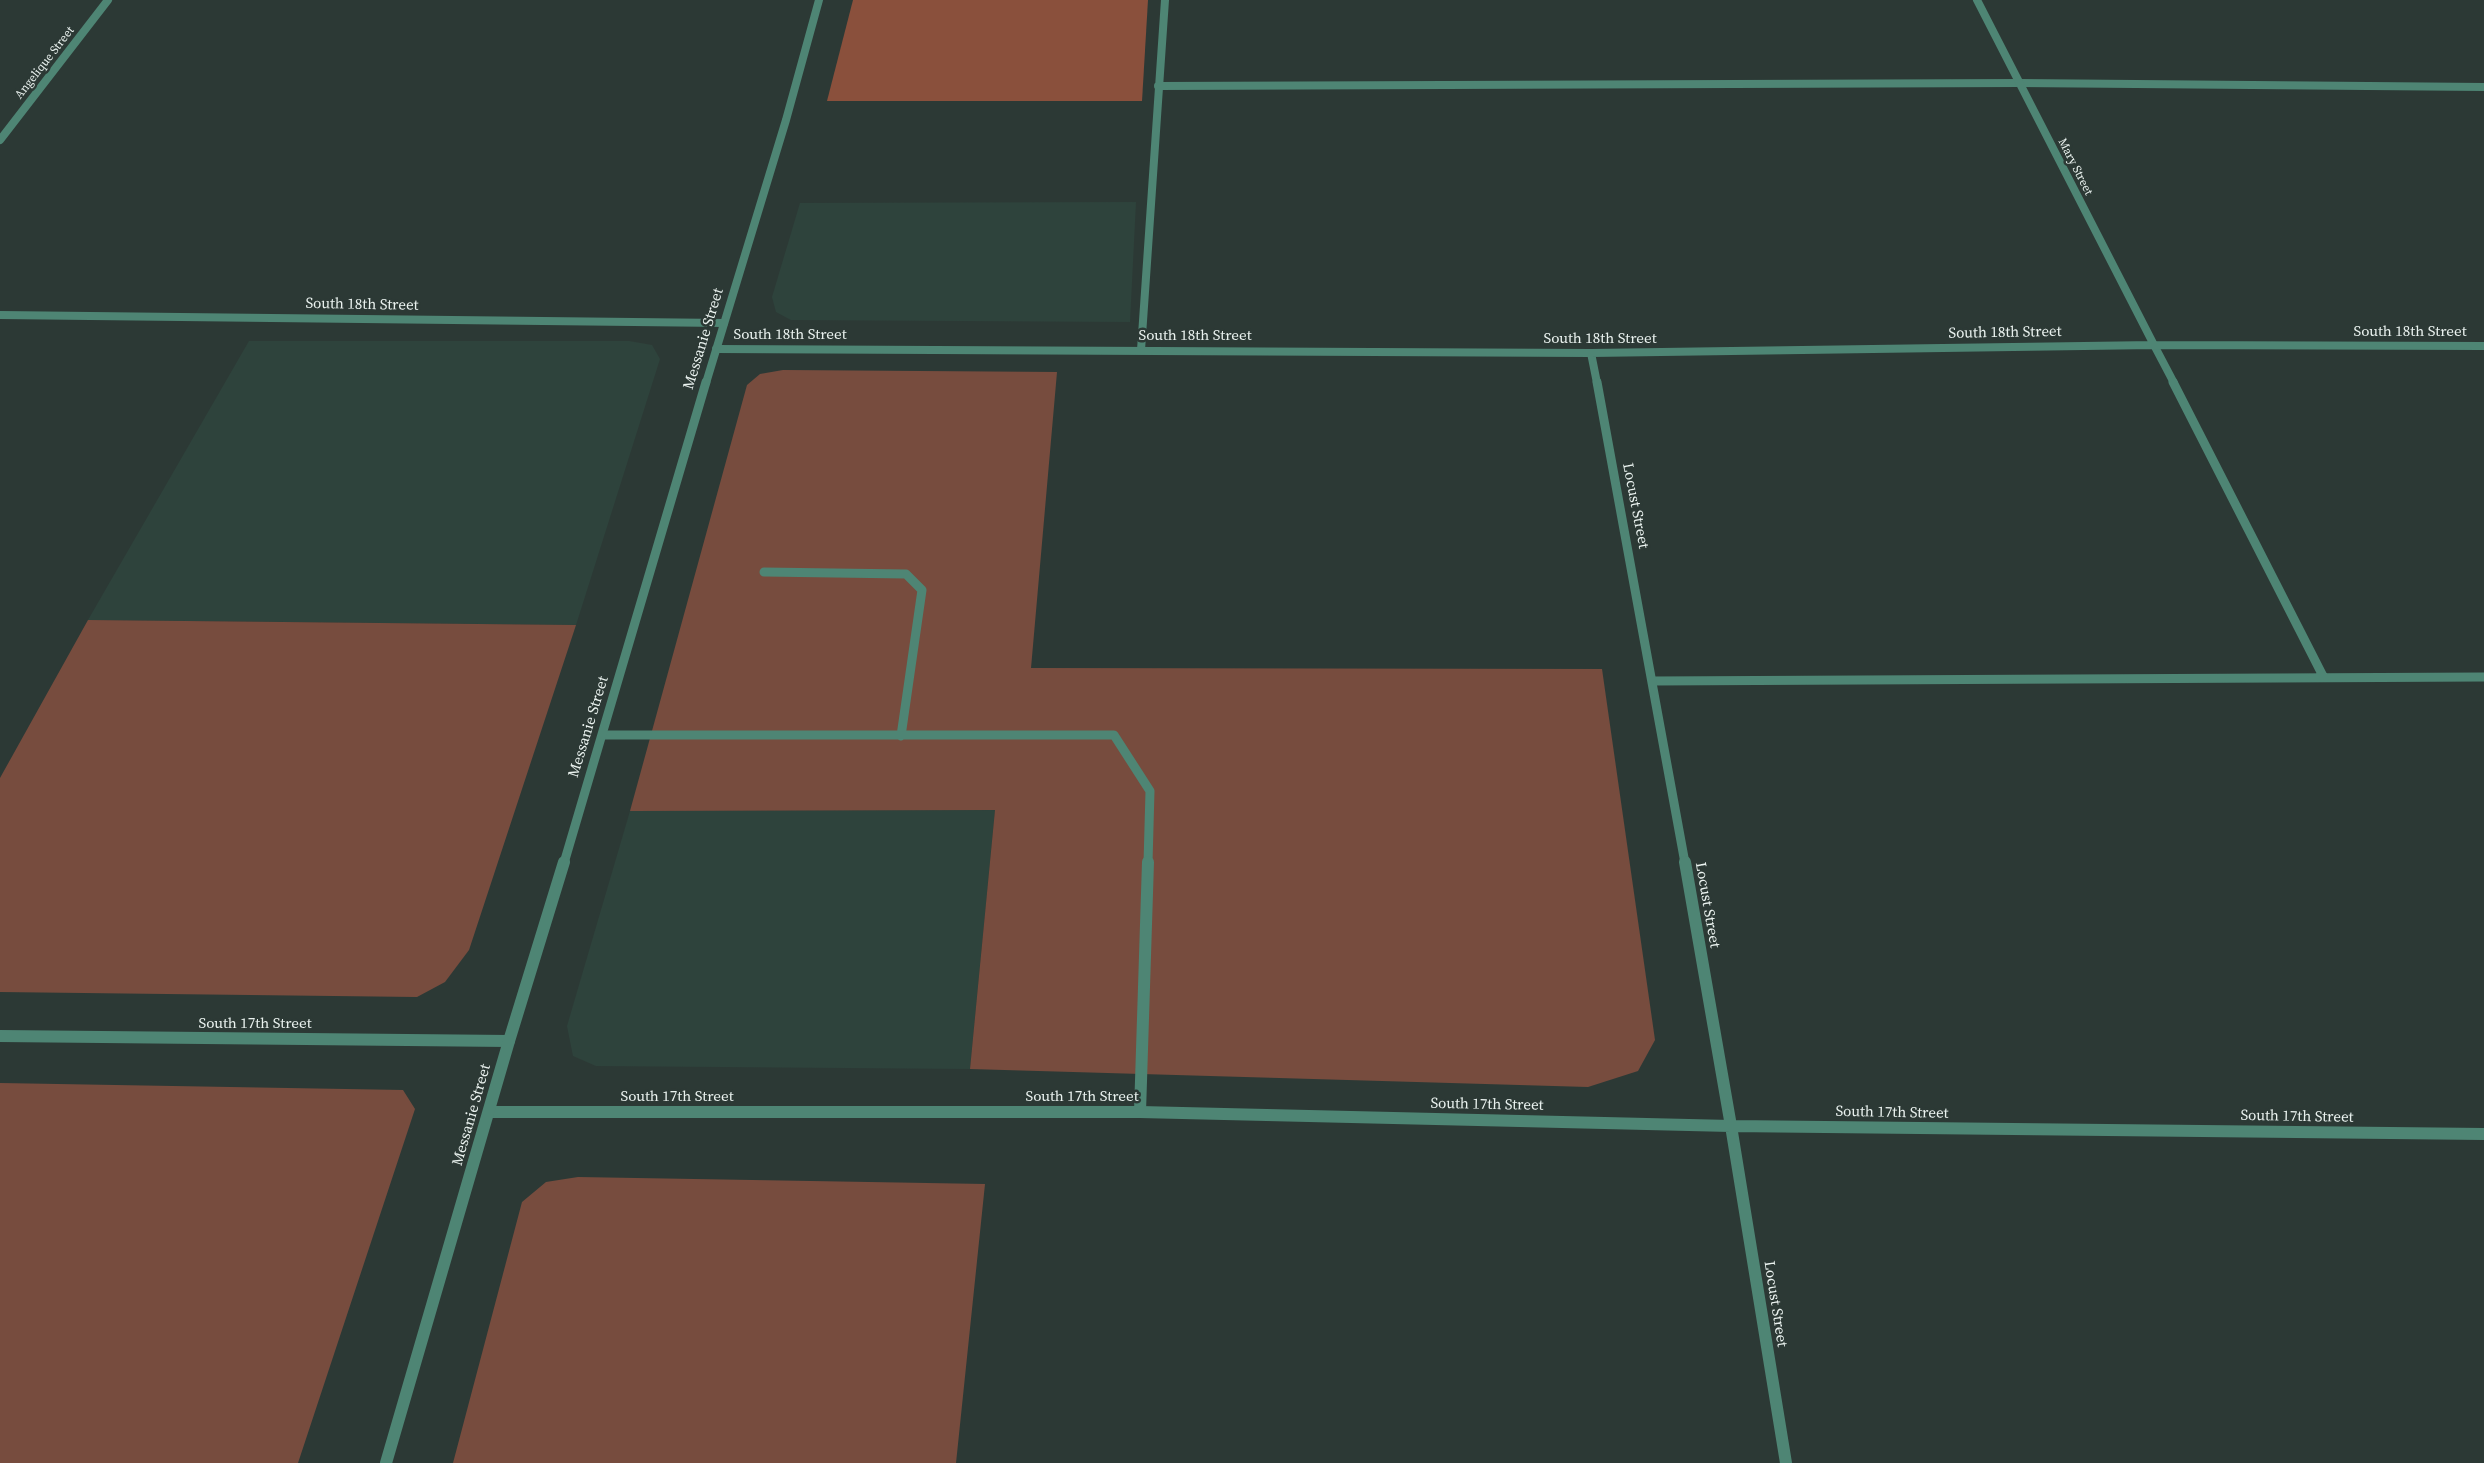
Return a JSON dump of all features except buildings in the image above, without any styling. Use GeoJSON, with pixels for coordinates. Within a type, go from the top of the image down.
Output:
{"type":"FeatureCollection","features":[{"type":"Feature","properties":{"kind":"street","name":"Angelique Street"},"geometry":{"type":"LineString","coordinates":[[0,140],[108,0]]}},
{"type":"Feature","properties":{"kind":"street","name":"Messanie Street"},"geometry":{"type":"LineString","coordinates":[[386,1463],[490,1112],[509,1041],[603,735],[716,349],[786,120],[819,0]]}},
{"type":"Feature","properties":{"kind":"street"},"geometry":{"type":"LineString","coordinates":[[1141,350],[1165,0]]}},
{"type":"Feature","properties":{"kind":"street","name":"Mary Street"},"geometry":{"type":"LineString","coordinates":[[1977,0],[2324,678]]}},
{"type":"Feature","properties":{"kind":"street"},"geometry":{"type":"LineString","coordinates":[[1158,86],[2020,83],[2484,86]]}},
{"type":"Feature","properties":{"kind":"street","name":"South 18th Street"},"geometry":{"type":"LineString","coordinates":[[0,315],[724,323]]}},
{"type":"Feature","properties":{"kind":"street","name":"South 18th Street"},"geometry":{"type":"LineString","coordinates":[[716,349],[1591,353],[2154,345],[2484,346]]}},
{"type":"Feature","properties":{"kind":"street","name":"Locust Street"},"geometry":{"type":"LineString","coordinates":[[1591,353],[1653,681],[1731,1126],[1786,1463]]}},
{"type":"Feature","properties":{"kind":"street"},"geometry":{"type":"LineString","coordinates":[[764,572],[906,574],[922,590],[901,736]]}},
{"type":"Feature","properties":{"kind":"street"},"geometry":{"type":"LineString","coordinates":[[1653,681],[2484,677]]}},
{"type":"Feature","properties":{"kind":"street"},"geometry":{"type":"LineString","coordinates":[[603,735],[1114,735],[1150,790],[1140,1112]]}},
{"type":"Feature","properties":{"kind":"street","name":"South 17th Street"},"geometry":{"type":"LineString","coordinates":[[0,1036],[509,1041]]}},
{"type":"Feature","properties":{"kind":"street","name":"South 17th Street"},"geometry":{"type":"LineString","coordinates":[[490,1112],[1140,1112],[1731,1126],[2484,1134]]}},
{"type":"Feature","properties":{"kind":"shaded area"},"geometry":{"type":"Polygon","coordinates":[[[853,0],[1148,0],[1142,101],[827,101],[853,0]]]}},
{"type":"Feature","properties":{"kind":"shaded area"},"geometry":{"type":"Polygon","coordinates":[[[1136,202],[1130,322],[791,320],[776,312],[772,297],[800,203],[1136,202]]]}},
{"type":"Feature","properties":{"kind":"shaded area"},"geometry":{"type":"Polygon","coordinates":[[[249,341],[629,341],[652,345],[660,359],[576,625],[88,620],[249,341]]]}},
{"type":"Feature","properties":{"kind":"shaded area"},"geometry":{"type":"Polygon","coordinates":[[[783,370],[1057,372],[1031,668],[1602,669],[1655,1040],[1638,1071],[1588,1087],[970,1069],[995,810],[630,811],[747,385],[760,374],[783,370]]]}},
{"type":"Feature","properties":{"kind":"shaded area"},"geometry":{"type":"Polygon","coordinates":[[[88,620],[576,625],[469,950],[445,982],[417,997],[0,992],[0,778],[88,620]]]}},
{"type":"Feature","properties":{"kind":"shaded area"},"geometry":{"type":"Polygon","coordinates":[[[995,810],[970,1069],[596,1066],[573,1056],[567,1026],[630,811],[995,810]]]}},
{"type":"Feature","properties":{"kind":"shaded area"},"geometry":{"type":"Polygon","coordinates":[[[0,1083],[403,1090],[415,1109],[298,1463],[0,1463],[0,1083]]]}},
{"type":"Feature","properties":{"kind":"shaded area"},"geometry":{"type":"Polygon","coordinates":[[[578,1177],[985,1184],[956,1463],[453,1463],[522,1202],[546,1182],[578,1177]]]}}]}
